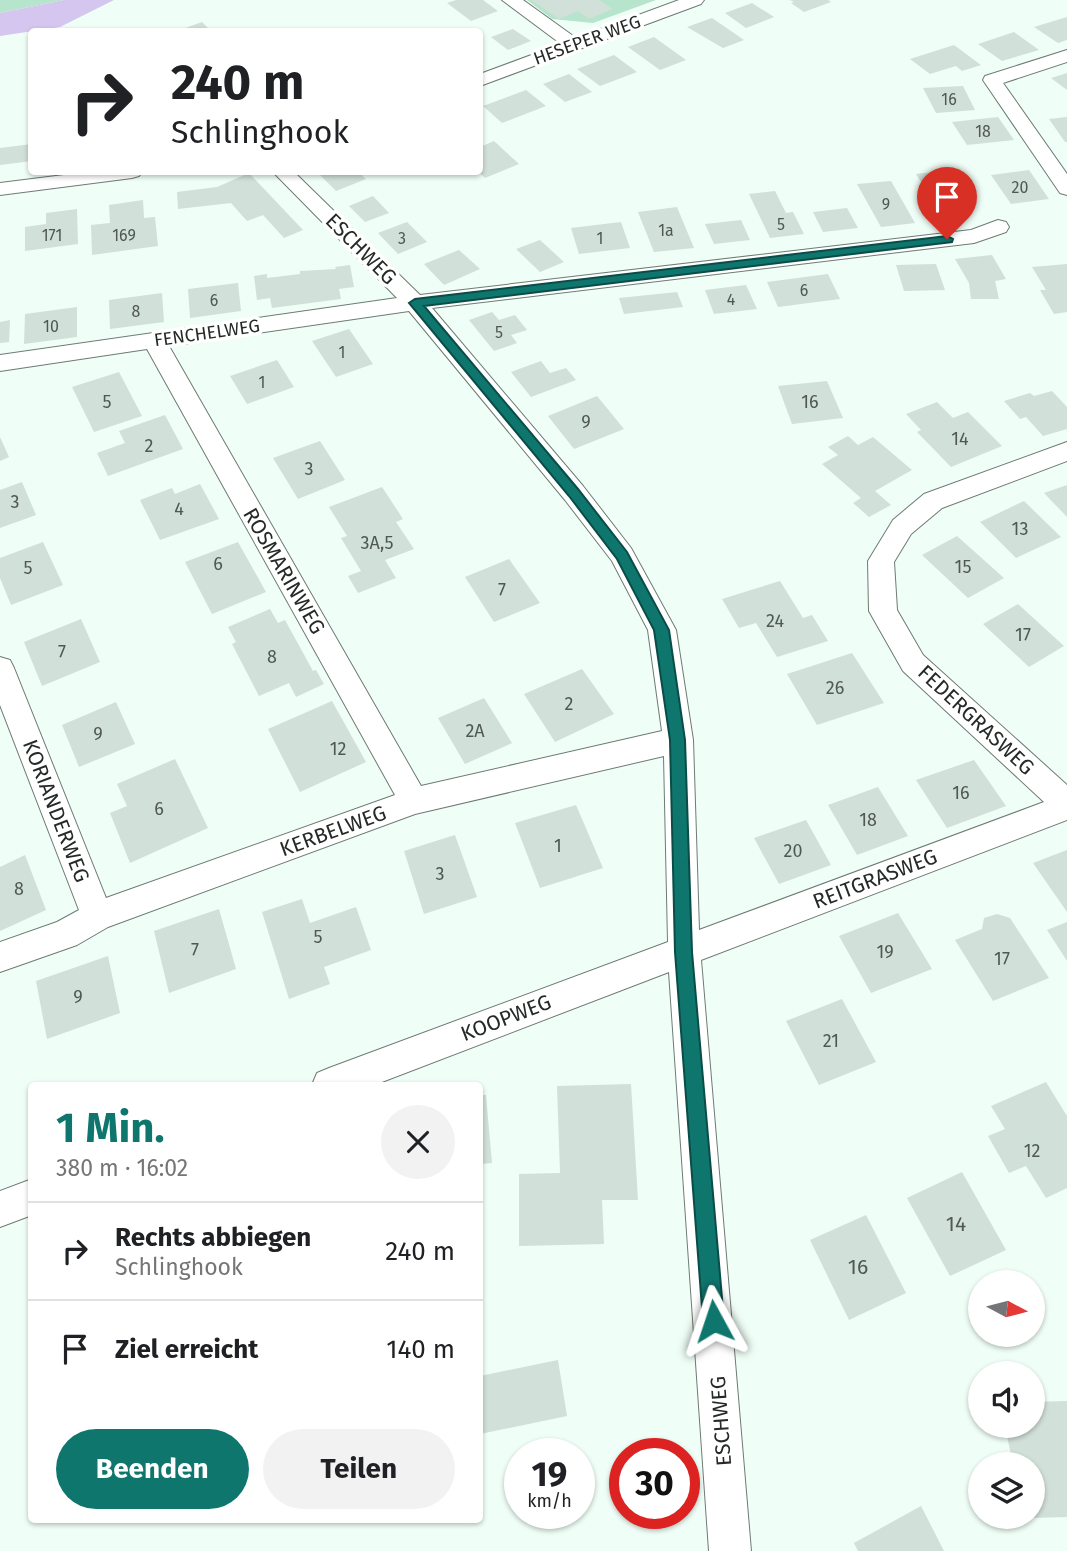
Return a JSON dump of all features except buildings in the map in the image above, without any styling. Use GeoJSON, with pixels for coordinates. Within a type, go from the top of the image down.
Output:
{"type":"FeatureCollection","features":[{"type":"Feature","properties":{"kind":"street"},"geometry":{"type":"LineString","coordinates":[[511,0],[573,44]]}},
{"type":"Feature","properties":{"kind":"street","name":"HESEPER WEG"},"geometry":{"type":"LineString","coordinates":[[483,79],[695,0]]}},
{"type":"Feature","properties":{"kind":"street"},"geometry":{"type":"LineString","coordinates":[[1067,56],[992,80],[1067,189]]}},
{"type":"Feature","properties":{"kind":"street"},"geometry":{"type":"LineString","coordinates":[[0,189],[109,175]]}},
{"type":"Feature","properties":{"kind":"street","name":"ESCHWEG"},"geometry":{"type":"LineString","coordinates":[[286,175],[415,303],[574,493],[622,555],[662,630],[678,740],[684,952],[730,1551]]}},
{"type":"Feature","properties":{"kind":"street","name":"FENCHELWEG"},"geometry":{"type":"LineString","coordinates":[[0,363],[415,303],[974,236],[998,227]]}},
{"type":"Feature","properties":{"kind":"street","name":"ROSMARINWEG"},"geometry":{"type":"LineString","coordinates":[[154,341],[414,801]]}},
{"type":"Feature","properties":{"kind":"street","name":"FEDERGRASWEG"},"geometry":{"type":"LineString","coordinates":[[1067,451],[933,501],[902,527],[881,561],[883,611],[913,663],[1067,805]]}},
{"type":"Feature","properties":{"kind":"street","name":"KORIANDERWEG"},"geometry":{"type":"LineString","coordinates":[[0,668],[97,916]]}},
{"type":"Feature","properties":{"kind":"street","name":"KERBELWEG"},"geometry":{"type":"LineString","coordinates":[[0,957],[66,934],[97,916],[414,801],[678,740]]}},
{"type":"Feature","properties":{"kind":"street","name":"REITGRASWEG"},"geometry":{"type":"LineString","coordinates":[[684,952],[1067,805]]}},
{"type":"Feature","properties":{"kind":"street","name":"KOOPWEG"},"geometry":{"type":"LineString","coordinates":[[337,1082],[684,952]]}},
{"type":"Feature","properties":{"kind":"street"},"geometry":{"type":"LineString","coordinates":[[0,1209],[28,1198]]}},
{"type":"Feature","properties":{"kind":"green space"},"geometry":{"type":"Polygon","coordinates":[[[0,0],[64,0],[0,13],[0,0]]]}},
{"type":"Feature","properties":{"kind":"green space"},"geometry":{"type":"Polygon","coordinates":[[[527,0],[656,0],[593,23],[552,19],[527,0]]]}},
{"type":"Feature","properties":{"kind":"shaded area"},"geometry":{"type":"Polygon","coordinates":[[[64,0],[114,0],[60,27],[28,28],[28,32],[0,36],[0,13],[64,0]]]}},
{"type":"Feature","properties":{"kind":"route"},"geometry":{"type":"LineString","coordinates":[[714,1321],[684,952],[678,740],[662,630],[622,555],[574,493],[415,303],[947,239]]}}]}
